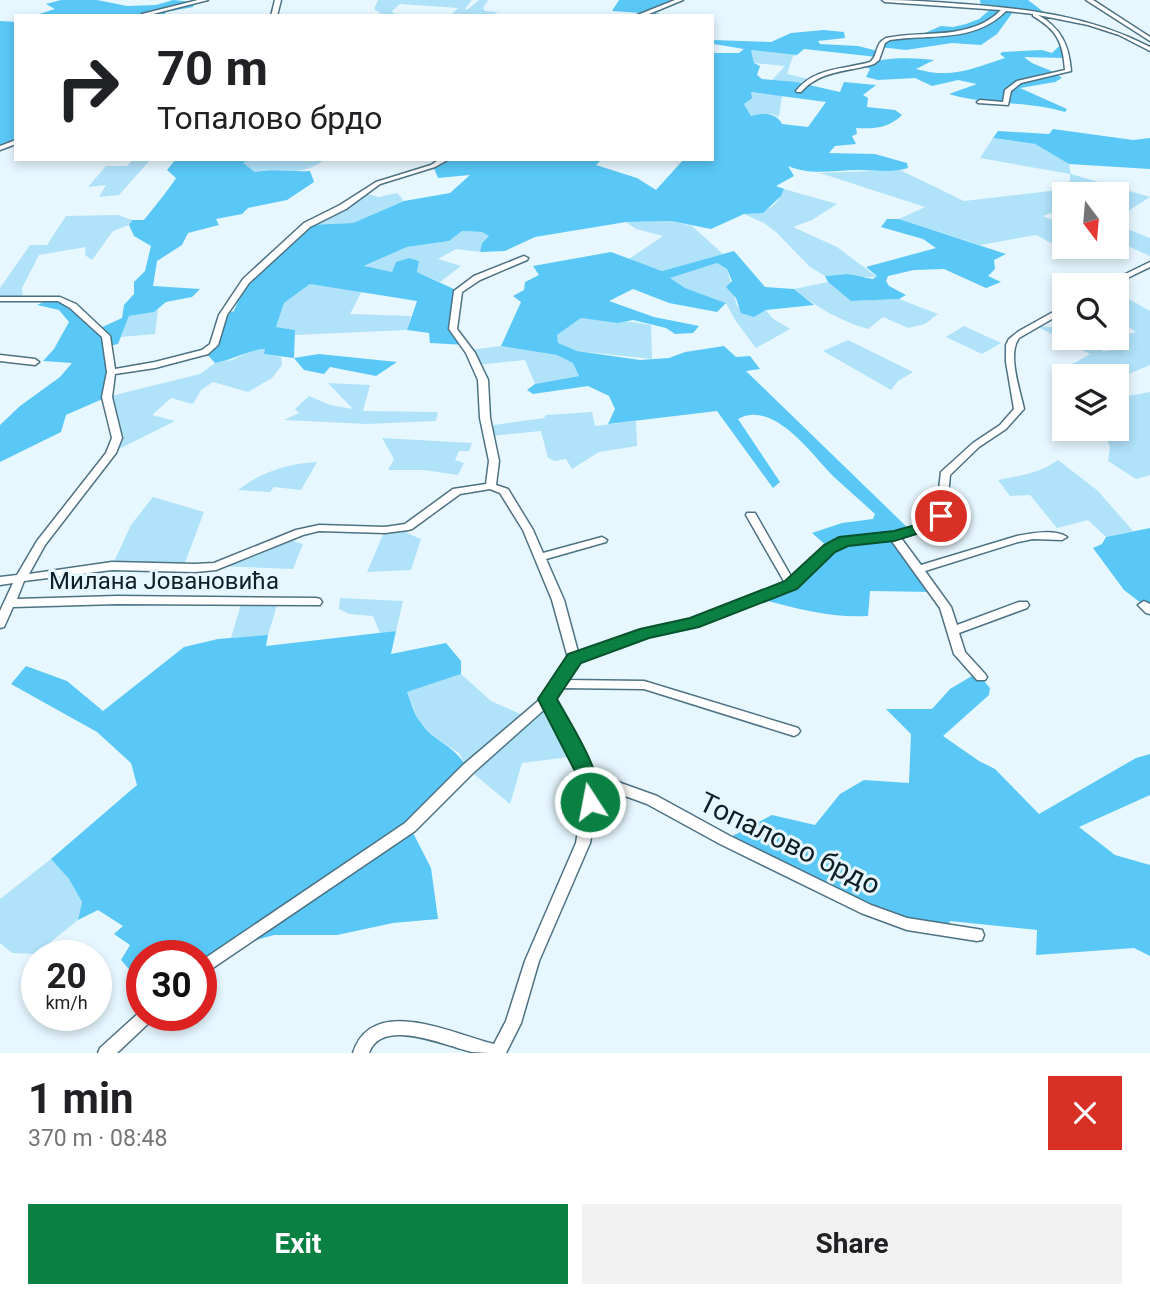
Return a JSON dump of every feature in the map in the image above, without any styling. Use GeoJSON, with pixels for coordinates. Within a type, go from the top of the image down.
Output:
{"type":"FeatureCollection","features":[{"type":"Feature","properties":{"kind":"street"},"geometry":{"type":"LineString","coordinates":[[145,14],[205,0]]}},
{"type":"Feature","properties":{"kind":"street"},"geometry":{"type":"LineString","coordinates":[[643,14],[680,0]]}},
{"type":"Feature","properties":{"kind":"street"},"geometry":{"type":"LineString","coordinates":[[885,0],[1006,8],[1084,23],[1148,46]]}},
{"type":"Feature","properties":{"kind":"street"},"geometry":{"type":"LineString","coordinates":[[1089,0],[1150,39]]}},
{"type":"Feature","properties":{"kind":"street"},"geometry":{"type":"LineString","coordinates":[[799,91],[809,79],[840,68],[872,63],[876,60],[882,42],[888,39],[974,29],[994,21],[1006,8]]}},
{"type":"Feature","properties":{"kind":"street"},"geometry":{"type":"LineString","coordinates":[[980,102],[1006,104],[1008,90],[1019,82],[1068,71],[1067,46],[1062,37],[1045,21],[1029,13]]}},
{"type":"Feature","properties":{"kind":"street"},"geometry":{"type":"LineString","coordinates":[[111,372],[155,365],[205,352],[214,345],[223,315],[246,281],[307,225],[343,207],[379,183],[442,161]]}},
{"type":"Feature","properties":{"kind":"street"},"geometry":{"type":"LineString","coordinates":[[524,258],[477,278],[458,291],[453,329],[470,350],[483,381],[487,426],[493,440],[495,470],[491,486],[504,491],[511,500],[540,557],[558,600],[575,658]]}},
{"type":"Feature","properties":{"kind":"street"},"geometry":{"type":"LineString","coordinates":[[1129,274],[1150,264]]}},
{"type":"Feature","properties":{"kind":"street","name":"Милана Јовановића"},"geometry":{"type":"LineString","coordinates":[[0,299],[60,299],[73,306],[106,336],[111,372],[107,397],[117,438],[111,453],[41,543],[20,579],[0,624]]}},
{"type":"Feature","properties":{"kind":"street"},"geometry":{"type":"LineString","coordinates":[[217,958],[410,827],[468,769],[548,699],[575,658],[646,633],[693,623],[791,585],[830,548],[844,541],[894,536],[937,523],[941,516],[945,474],[976,445],[1003,427],[1019,409],[1010,344],[1014,337],[1052,318]]}},
{"type":"Feature","properties":{"kind":"street"},"geometry":{"type":"LineString","coordinates":[[0,358],[35,362]]}},
{"type":"Feature","properties":{"kind":"street","name":"Милана Јовановића"},"geometry":{"type":"LineString","coordinates":[[20,579],[112,566],[216,566],[300,531],[319,528],[385,530],[408,527],[457,491],[491,486]]}},
{"type":"Feature","properties":{"kind":"street"},"geometry":{"type":"LineString","coordinates":[[751,516],[791,585]]}},
{"type":"Feature","properties":{"kind":"street"},"geometry":{"type":"LineString","coordinates":[[894,536],[945,607],[953,631],[953,640],[960,654],[981,677]]}},
{"type":"Feature","properties":{"kind":"street"},"geometry":{"type":"LineString","coordinates":[[920,569],[1017,539],[1033,536],[1062,537]]}},
{"type":"Feature","properties":{"kind":"street"},"geometry":{"type":"LineString","coordinates":[[540,557],[601,540]]}},
{"type":"Feature","properties":{"kind":"street"},"geometry":{"type":"LineString","coordinates":[[0,581],[20,579]]}},
{"type":"Feature","properties":{"kind":"street","name":"Милана Јовановића"},"geometry":{"type":"LineString","coordinates":[[11,603],[93,600],[316,602]]}},
{"type":"Feature","properties":{"kind":"street"},"geometry":{"type":"LineString","coordinates":[[953,631],[1023,605]]}},
{"type":"Feature","properties":{"kind":"street"},"geometry":{"type":"LineString","coordinates":[[559,684],[644,685],[794,731]]}},
{"type":"Feature","properties":{"kind":"street"},"geometry":{"type":"LineString","coordinates":[[361,1053],[363,1043],[373,1035],[414,1029],[426,1030],[497,1053],[513,1023],[531,961],[583,843],[590,802],[588,777],[548,699]]}},
{"type":"Feature","properties":{"kind":"street","name":"Топалово брдо"},"geometry":{"type":"LineString","coordinates":[[588,777],[652,800],[713,834],[866,909],[907,924],[977,935]]}},
{"type":"Feature","properties":{"kind":"street"},"geometry":{"type":"LineString","coordinates":[[106,1053],[130,1031]]}},
{"type":"Feature","properties":{"kind":"shaded area"},"geometry":{"type":"Polygon","coordinates":[[[61,0],[97,0],[127,6],[156,5],[173,0],[195,2],[193,7],[165,14],[39,14],[55,9],[46,4],[61,0]]]}},
{"type":"Feature","properties":{"kind":"shaded area"},"geometry":{"type":"Polygon","coordinates":[[[378,0],[472,0],[465,9],[467,10],[479,0],[488,0],[483,8],[485,11],[498,12],[452,14],[458,8],[400,4],[391,12],[394,14],[381,14],[374,9],[378,0]]]}},
{"type":"Feature","properties":{"kind":"shaded area"},"geometry":{"type":"Polygon","coordinates":[[[619,0],[680,0],[651,10],[660,14],[612,11],[619,0]]]}},
{"type":"Feature","properties":{"kind":"shaded area"},"geometry":{"type":"Polygon","coordinates":[[[980,0],[1028,0],[1049,16],[1013,12],[997,34],[981,45],[952,43],[906,50],[879,47],[888,39],[918,36],[941,26],[953,27],[979,19],[992,8],[981,7],[980,0]]]}},
{"type":"Feature","properties":{"kind":"shaded area"},"geometry":{"type":"Polygon","coordinates":[[[0,21],[14,22],[14,143],[0,148],[0,21]]]}},
{"type":"Feature","properties":{"kind":"shaded area"},"geometry":{"type":"Polygon","coordinates":[[[824,30],[844,32],[845,38],[818,41],[820,44],[858,46],[878,51],[877,57],[804,49],[797,55],[751,50],[754,63],[760,66],[757,75],[762,79],[796,82],[840,92],[844,82],[876,85],[863,95],[868,98],[867,107],[895,110],[902,115],[881,127],[856,128],[857,134],[852,136],[856,144],[835,146],[829,153],[875,154],[907,163],[908,168],[890,171],[814,172],[788,166],[794,176],[776,186],[784,189],[781,196],[763,213],[744,214],[711,229],[671,221],[626,222],[535,237],[505,251],[480,252],[482,243],[489,236],[482,232],[462,231],[449,241],[407,247],[364,266],[392,272],[396,262],[409,258],[419,261],[417,272],[458,291],[453,329],[466,345],[430,343],[429,333],[407,330],[417,301],[310,284],[284,303],[276,327],[295,330],[294,358],[264,354],[265,349],[215,363],[205,352],[214,345],[223,315],[234,311],[246,281],[307,225],[353,223],[404,201],[450,193],[470,175],[438,178],[433,166],[442,161],[600,161],[596,165],[637,178],[656,190],[682,161],[714,161],[714,53],[739,53],[744,49],[714,44],[714,40],[771,42],[791,33],[824,30]],[[751,92],[752,98],[744,104],[751,116],[769,114],[782,124],[808,127],[826,102],[751,92]]]}},
{"type":"Feature","properties":{"kind":"shaded area"},"geometry":{"type":"Polygon","coordinates":[[[1067,46],[1065,58],[1024,57],[1062,78],[1055,82],[1020,88],[1067,109],[1065,112],[949,94],[977,84],[958,80],[932,86],[915,78],[878,80],[866,77],[870,69],[862,65],[888,59],[925,59],[934,60],[916,69],[951,73],[1005,58],[1000,54],[1002,52],[1042,50],[1052,53],[1058,47],[1067,46]]]}},
{"type":"Feature","properties":{"kind":"shaded area"},"geometry":{"type":"Polygon","coordinates":[[[751,50],[797,55],[793,56],[787,74],[809,79],[803,84],[772,80],[785,66],[754,63],[751,50]]]}},
{"type":"Feature","properties":{"kind":"shaded area"},"geometry":{"type":"Polygon","coordinates":[[[750,92],[782,96],[779,117],[772,114],[751,116],[744,104],[750,92]]]}},
{"type":"Feature","properties":{"kind":"shaded area"},"geometry":{"type":"Polygon","coordinates":[[[1053,129],[1133,140],[1150,138],[1150,169],[1069,164],[1035,144],[993,138],[998,131],[1049,134],[1053,129]]]}},
{"type":"Feature","properties":{"kind":"shaded area"},"geometry":{"type":"Polygon","coordinates":[[[993,138],[1035,144],[1069,164],[1071,174],[1098,182],[1069,182],[1070,174],[980,158],[993,138]]]}},
{"type":"Feature","properties":{"kind":"shaded area"},"geometry":{"type":"Polygon","coordinates":[[[132,161],[149,161],[119,195],[99,197],[106,185],[88,187],[106,166],[127,166],[132,161]]]}},
{"type":"Feature","properties":{"kind":"shaded area"},"geometry":{"type":"Polygon","coordinates":[[[174,161],[246,161],[243,163],[255,172],[310,171],[314,182],[287,200],[248,208],[242,214],[216,219],[219,225],[188,233],[182,245],[157,261],[153,286],[200,289],[192,297],[166,302],[154,312],[129,316],[118,344],[109,346],[107,397],[66,415],[61,432],[0,462],[0,425],[20,406],[60,377],[72,363],[43,361],[54,349],[69,322],[59,310],[37,305],[55,300],[63,302],[77,310],[98,329],[122,318],[124,305],[134,294],[134,282],[145,271],[151,246],[134,236],[129,225],[132,220],[144,220],[176,178],[167,170],[174,161]]]}},
{"type":"Feature","properties":{"kind":"shaded area"},"geometry":{"type":"Polygon","coordinates":[[[323,161],[307,169],[255,172],[243,163],[323,161]]]}},
{"type":"Feature","properties":{"kind":"shaded area"},"geometry":{"type":"Polygon","coordinates":[[[900,170],[964,201],[1050,191],[1052,213],[1043,216],[1052,220],[1052,243],[1036,235],[980,245],[899,219],[925,207],[820,173],[900,170]]]}},
{"type":"Feature","properties":{"kind":"shaded area"},"geometry":{"type":"Polygon","coordinates":[[[784,189],[837,204],[812,220],[793,227],[837,247],[877,277],[848,274],[825,276],[810,267],[776,232],[744,214],[768,209],[784,189]]]}},
{"type":"Feature","properties":{"kind":"shaded area"},"geometry":{"type":"Polygon","coordinates":[[[1129,191],[1150,197],[1129,210],[1129,191]]]}},
{"type":"Feature","properties":{"kind":"shaded area"},"geometry":{"type":"Polygon","coordinates":[[[363,193],[379,197],[397,193],[404,201],[353,223],[307,225],[363,193]]]}},
{"type":"Feature","properties":{"kind":"shaded area"},"geometry":{"type":"Polygon","coordinates":[[[118,215],[132,220],[129,225],[113,231],[92,260],[85,255],[86,247],[39,255],[22,288],[23,299],[0,299],[0,288],[30,245],[47,245],[66,216],[118,215]]]}},
{"type":"Feature","properties":{"kind":"shaded area"},"geometry":{"type":"Polygon","coordinates":[[[887,219],[899,219],[1006,254],[994,260],[995,269],[988,276],[1001,282],[986,288],[944,269],[914,270],[888,276],[886,281],[889,286],[906,295],[899,299],[851,301],[828,282],[825,276],[848,274],[873,279],[877,276],[866,267],[936,248],[923,239],[881,227],[887,219]]]}},
{"type":"Feature","properties":{"kind":"shaded area"},"geometry":{"type":"Polygon","coordinates":[[[671,221],[692,226],[723,254],[662,271],[629,259],[663,236],[636,229],[626,222],[671,221]]]}},
{"type":"Feature","properties":{"kind":"shaded area"},"geometry":{"type":"Polygon","coordinates":[[[1129,230],[1150,238],[1150,256],[1129,246],[1129,230]]]}},
{"type":"Feature","properties":{"kind":"shaded area"},"geometry":{"type":"Polygon","coordinates":[[[462,231],[482,232],[490,236],[482,243],[480,252],[456,249],[438,259],[461,266],[440,282],[417,272],[419,261],[409,258],[396,262],[392,272],[363,267],[407,247],[449,241],[462,231]]]}},
{"type":"Feature","properties":{"kind":"shaded area"},"geometry":{"type":"Polygon","coordinates":[[[734,251],[765,287],[794,289],[814,305],[766,310],[754,317],[741,313],[736,298],[726,287],[732,281],[727,269],[717,263],[670,278],[685,288],[726,303],[717,312],[669,303],[633,289],[609,301],[654,317],[699,326],[693,333],[675,334],[666,328],[633,320],[618,323],[581,318],[557,335],[558,343],[577,351],[640,360],[669,358],[685,352],[724,346],[736,357],[750,356],[760,369],[746,371],[911,531],[895,536],[935,592],[870,591],[868,616],[826,614],[758,598],[791,585],[829,548],[812,533],[842,523],[873,519],[875,514],[834,477],[791,432],[765,417],[752,415],[738,419],[780,482],[773,488],[717,411],[608,424],[615,409],[609,396],[588,386],[533,394],[527,390],[535,384],[579,376],[573,363],[557,355],[501,346],[521,302],[513,296],[524,290],[525,282],[539,275],[533,266],[611,252],[662,271],[734,251]]]}},
{"type":"Feature","properties":{"kind":"shaded area"},"geometry":{"type":"Polygon","coordinates":[[[717,263],[727,269],[737,306],[754,317],[766,310],[772,318],[790,329],[756,348],[726,303],[685,288],[669,278],[717,263]]]}},
{"type":"Feature","properties":{"kind":"shaded area"},"geometry":{"type":"Polygon","coordinates":[[[828,282],[851,301],[899,299],[938,314],[925,324],[908,328],[883,317],[868,329],[830,313],[794,289],[828,282]]]}},
{"type":"Feature","properties":{"kind":"shaded area"},"geometry":{"type":"Polygon","coordinates":[[[310,284],[362,291],[350,314],[411,316],[407,330],[295,335],[295,330],[276,327],[284,303],[310,284]]]}},
{"type":"Feature","properties":{"kind":"shaded area"},"geometry":{"type":"Polygon","coordinates":[[[1129,299],[1150,311],[1150,365],[1129,374],[1129,364],[1072,364],[1090,354],[1082,350],[1129,350],[1129,334],[1136,332],[1129,327],[1129,299]]]}},
{"type":"Feature","properties":{"kind":"shaded area"},"geometry":{"type":"Polygon","coordinates":[[[158,309],[155,334],[121,337],[129,316],[158,309]]]}},
{"type":"Feature","properties":{"kind":"shaded area"},"geometry":{"type":"Polygon","coordinates":[[[581,318],[651,325],[652,359],[577,351],[558,344],[557,335],[581,318]]]}},
{"type":"Feature","properties":{"kind":"shaded area"},"geometry":{"type":"Polygon","coordinates":[[[964,326],[1001,343],[982,354],[946,337],[964,326]]]}},
{"type":"Feature","properties":{"kind":"shaded area"},"geometry":{"type":"Polygon","coordinates":[[[1036,326],[1052,327],[1052,334],[1036,326]]]}},
{"type":"Feature","properties":{"kind":"shaded area"},"geometry":{"type":"Polygon","coordinates":[[[848,340],[913,372],[898,381],[891,390],[823,351],[848,340]]]}},
{"type":"Feature","properties":{"kind":"shaded area"},"geometry":{"type":"Polygon","coordinates":[[[501,346],[557,355],[574,363],[579,376],[535,384],[525,360],[475,365],[470,350],[501,346]]]}},
{"type":"Feature","properties":{"kind":"shaded area"},"geometry":{"type":"Polygon","coordinates":[[[265,349],[265,354],[281,357],[282,365],[272,378],[248,392],[213,382],[201,390],[193,404],[171,398],[152,415],[175,421],[111,453],[117,438],[107,397],[200,374],[215,363],[232,360],[253,350],[265,349]]]}},
{"type":"Feature","properties":{"kind":"shaded area"},"geometry":{"type":"Polygon","coordinates":[[[319,354],[397,362],[376,376],[330,367],[324,374],[304,370],[294,358],[319,354]]]}},
{"type":"Feature","properties":{"kind":"shaded area"},"geometry":{"type":"Polygon","coordinates":[[[328,383],[370,385],[363,411],[438,412],[436,421],[367,424],[284,420],[299,413],[295,409],[309,396],[330,405],[353,409],[328,383]]]}},
{"type":"Feature","properties":{"kind":"shaded area"},"geometry":{"type":"Polygon","coordinates":[[[1150,392],[1150,475],[1136,479],[1108,461],[1110,448],[1108,441],[1129,441],[1129,396],[1150,392]]]}},
{"type":"Feature","properties":{"kind":"shaded area"},"geometry":{"type":"Polygon","coordinates":[[[592,412],[595,426],[636,421],[637,446],[599,452],[572,469],[566,459],[555,461],[548,458],[541,431],[491,436],[487,426],[544,418],[546,415],[592,412]]]}},
{"type":"Feature","properties":{"kind":"shaded area"},"geometry":{"type":"Polygon","coordinates":[[[382,438],[472,443],[469,451],[459,451],[455,460],[464,463],[458,475],[424,470],[388,470],[394,459],[382,438]]]}},
{"type":"Feature","properties":{"kind":"shaded area"},"geometry":{"type":"Polygon","coordinates":[[[1058,460],[1098,491],[1133,531],[1106,537],[1088,520],[1057,528],[1030,495],[1010,496],[998,480],[1037,471],[1058,460]]]}},
{"type":"Feature","properties":{"kind":"shaded area"},"geometry":{"type":"Polygon","coordinates":[[[317,462],[301,490],[274,487],[270,492],[238,490],[276,470],[317,462]]]}},
{"type":"Feature","properties":{"kind":"shaded area"},"geometry":{"type":"Polygon","coordinates":[[[153,497],[204,512],[183,568],[112,566],[131,525],[153,497]]]}},
{"type":"Feature","properties":{"kind":"shaded area"},"geometry":{"type":"Polygon","coordinates":[[[408,527],[407,533],[421,539],[411,570],[367,572],[385,530],[408,527]]]}},
{"type":"Feature","properties":{"kind":"shaded area"},"geometry":{"type":"Polygon","coordinates":[[[1150,528],[1150,610],[1124,590],[1093,548],[1102,544],[1106,537],[1150,528]]]}},
{"type":"Feature","properties":{"kind":"shaded area"},"geometry":{"type":"Polygon","coordinates":[[[282,538],[303,544],[293,569],[216,566],[282,538]]]}},
{"type":"Feature","properties":{"kind":"shaded area"},"geometry":{"type":"Polygon","coordinates":[[[340,598],[403,601],[396,631],[380,633],[373,616],[349,614],[339,609],[340,598]]]}},
{"type":"Feature","properties":{"kind":"shaded area"},"geometry":{"type":"Polygon","coordinates":[[[242,601],[278,602],[268,635],[231,638],[242,601]]]}},
{"type":"Feature","properties":{"kind":"shaded area"},"geometry":{"type":"Polygon","coordinates":[[[396,631],[391,654],[446,643],[461,661],[461,674],[407,692],[421,723],[457,754],[468,769],[410,827],[431,868],[438,919],[393,923],[337,935],[274,935],[237,945],[217,958],[217,940],[126,940],[126,942],[114,934],[123,926],[98,910],[78,920],[82,902],[69,879],[51,859],[137,785],[131,763],[97,732],[11,684],[26,666],[67,681],[103,711],[184,647],[218,639],[268,635],[266,646],[396,631]]]}},
{"type":"Feature","properties":{"kind":"shaded area"},"geometry":{"type":"Polygon","coordinates":[[[977,673],[990,688],[989,695],[943,736],[995,769],[1039,814],[1136,758],[1150,754],[1150,795],[1079,827],[1115,855],[1150,865],[1150,956],[1134,948],[1036,955],[1037,930],[950,921],[947,931],[907,924],[725,840],[772,815],[815,825],[840,794],[864,780],[909,783],[911,734],[886,709],[932,709],[950,689],[977,673]]]}},
{"type":"Feature","properties":{"kind":"shaded area"},"geometry":{"type":"Polygon","coordinates":[[[461,674],[491,701],[525,716],[548,699],[577,756],[522,763],[510,804],[468,769],[459,753],[437,739],[419,722],[407,692],[461,674]]]}},
{"type":"Feature","properties":{"kind":"shaded area"},"geometry":{"type":"Polygon","coordinates":[[[51,859],[69,879],[82,902],[78,920],[53,940],[21,940],[21,953],[12,953],[0,943],[0,899],[51,859]]]}},
{"type":"Feature","properties":{"kind":"shaded area"},"geometry":{"type":"Polygon","coordinates":[[[126,952],[126,966],[121,960],[126,952]]]}},
{"type":"Feature","properties":{"kind":"route"},"geometry":{"type":"LineString","coordinates":[[590,802],[588,777],[548,699],[575,658],[646,633],[693,623],[791,585],[830,548],[844,541],[894,536],[937,523],[941,516]]}}]}
